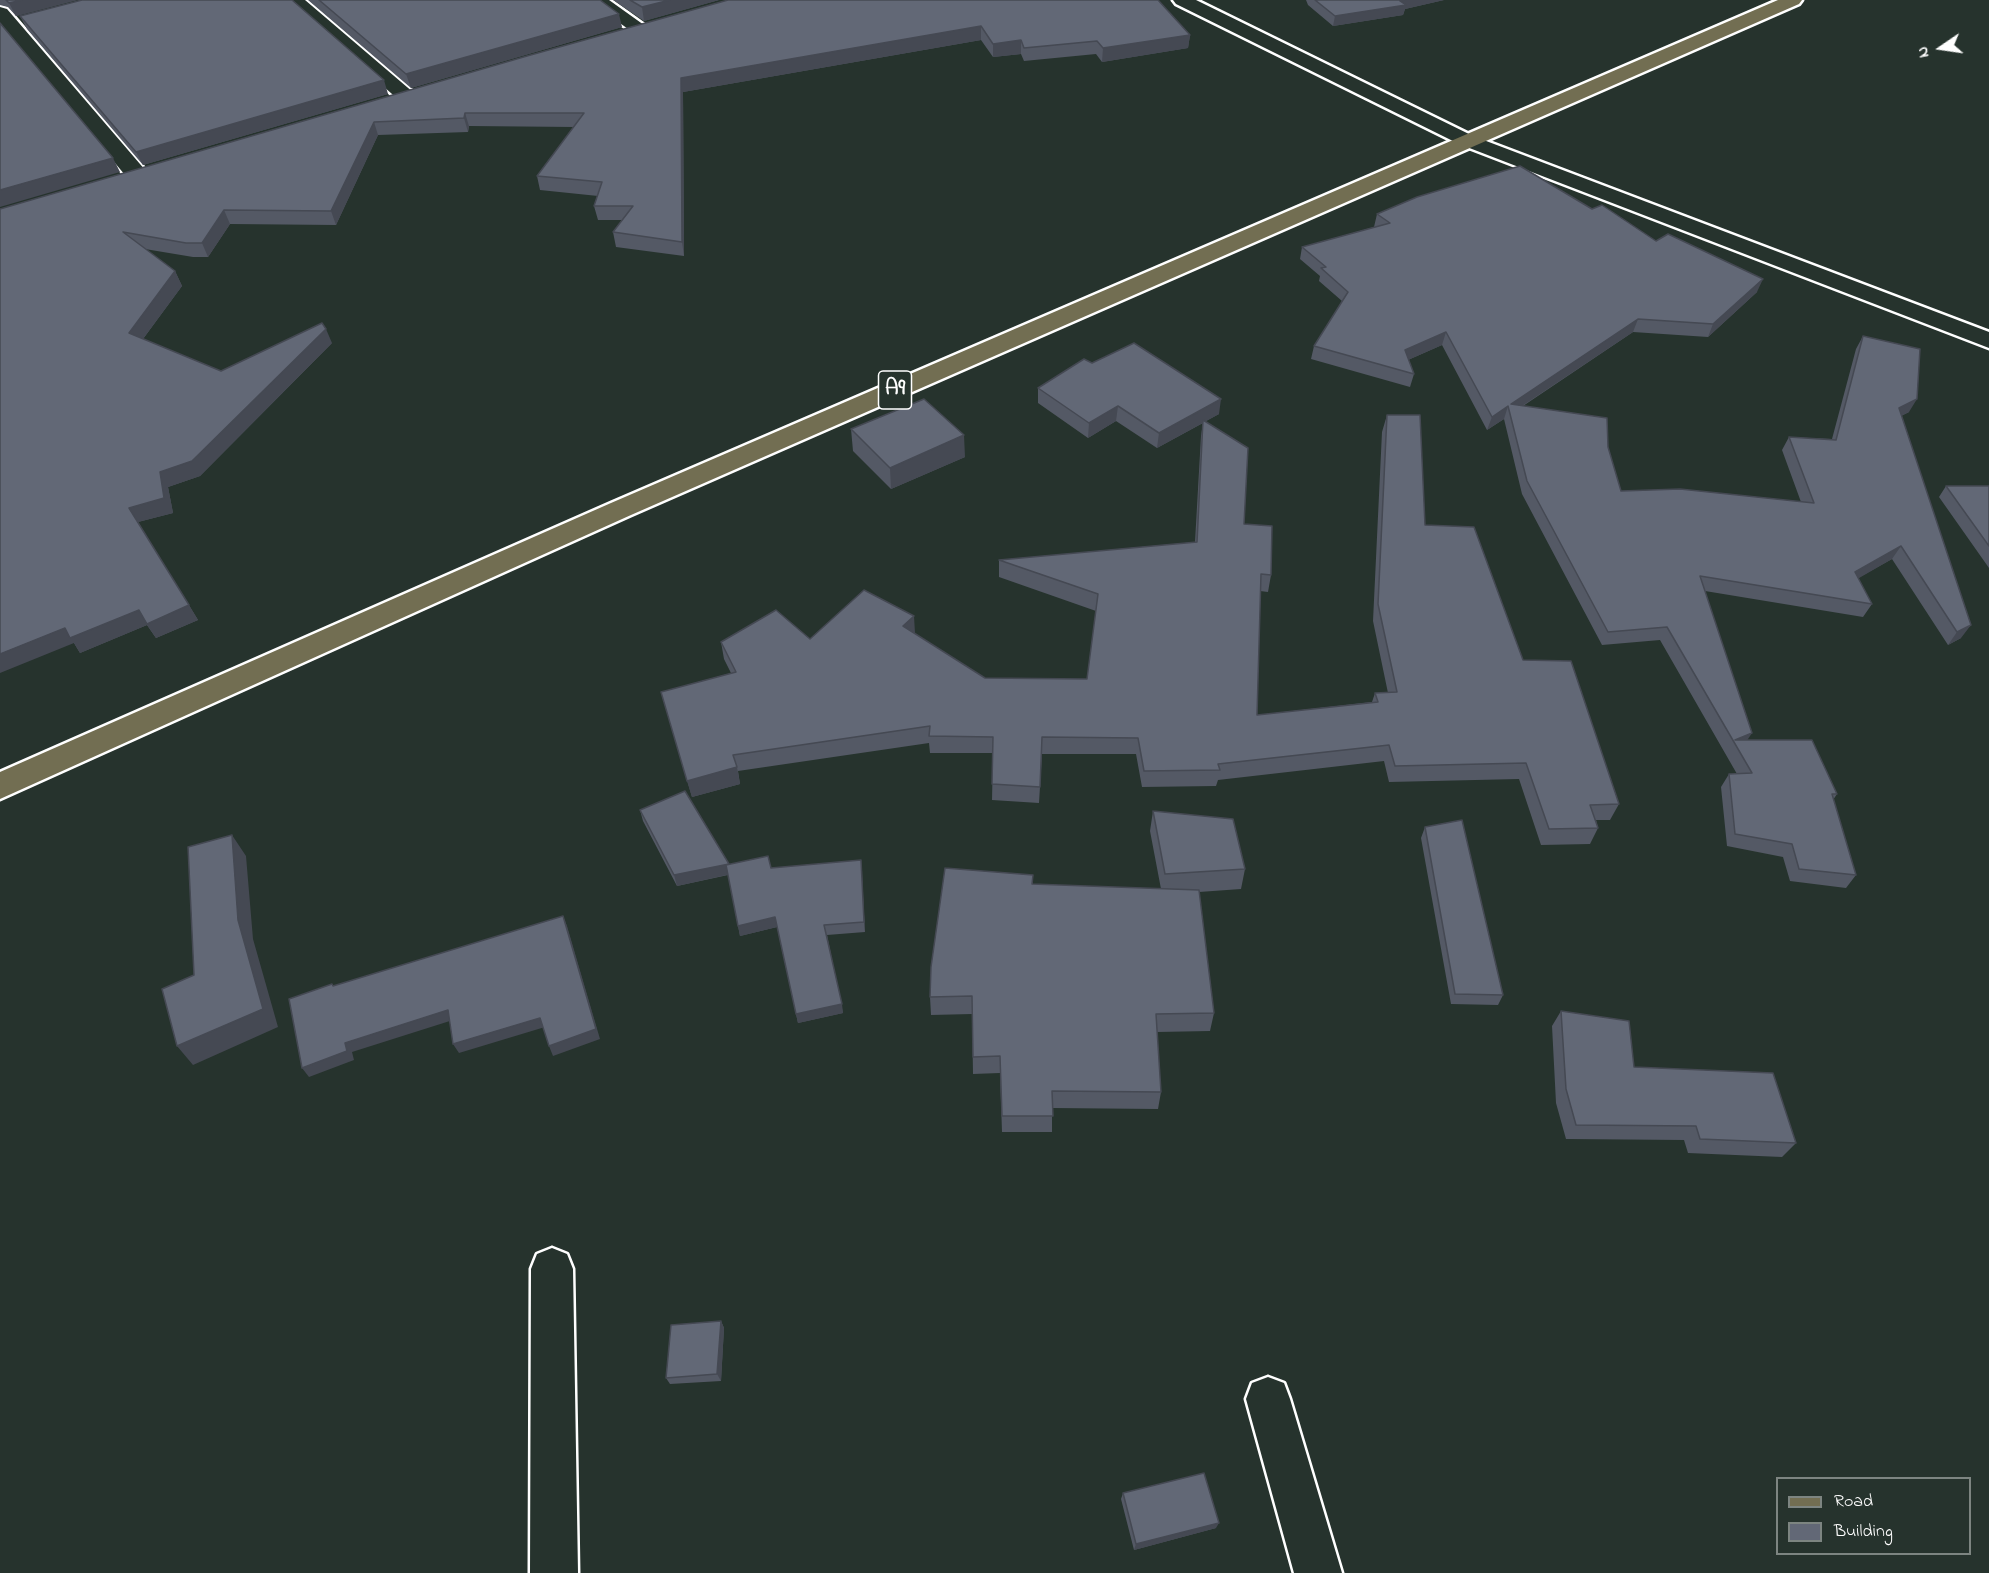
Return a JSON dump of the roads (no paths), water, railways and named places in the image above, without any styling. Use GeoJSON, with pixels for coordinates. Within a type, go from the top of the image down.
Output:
{"type":"FeatureCollection","features":[{"type":"Feature","properties":{"kind":"main road","name":"A9"},"geometry":{"type":"LineString","coordinates":[[0,786],[610,514],[1466,140],[1793,0]]}},
{"type":"Feature","properties":{"kind":"street"},"geometry":{"type":"LineString","coordinates":[[294,0],[407,97]]}},
{"type":"Feature","properties":{"kind":"street"},"geometry":{"type":"LineString","coordinates":[[597,0],[642,30]]}},
{"type":"Feature","properties":{"kind":"street"},"geometry":{"type":"LineString","coordinates":[[1182,0],[1466,140],[1989,341]]}},
{"type":"Feature","properties":{"kind":"street"},"geometry":{"type":"LineString","coordinates":[[3,22],[32,20]]}},
{"type":"Feature","properties":{"kind":"street"},"geometry":{"type":"LineString","coordinates":[[3,22],[138,176]]}},
{"type":"Feature","properties":{"kind":"street"},"geometry":{"type":"LineString","coordinates":[[620,36],[663,24]]}},
{"type":"Feature","properties":{"kind":"street"},"geometry":{"type":"LineString","coordinates":[[385,103],[428,91]]}},
{"type":"Feature","properties":{"kind":"street"},"geometry":{"type":"LineString","coordinates":[[117,182],[161,169]]}},
{"type":"Feature","properties":{"kind":"street"},"geometry":{"type":"LineString","coordinates":[[552,1269],[554,1573]]}},
{"type":"Feature","properties":{"kind":"street"},"geometry":{"type":"LineString","coordinates":[[1268,1399],[1318,1573]]}}]}
